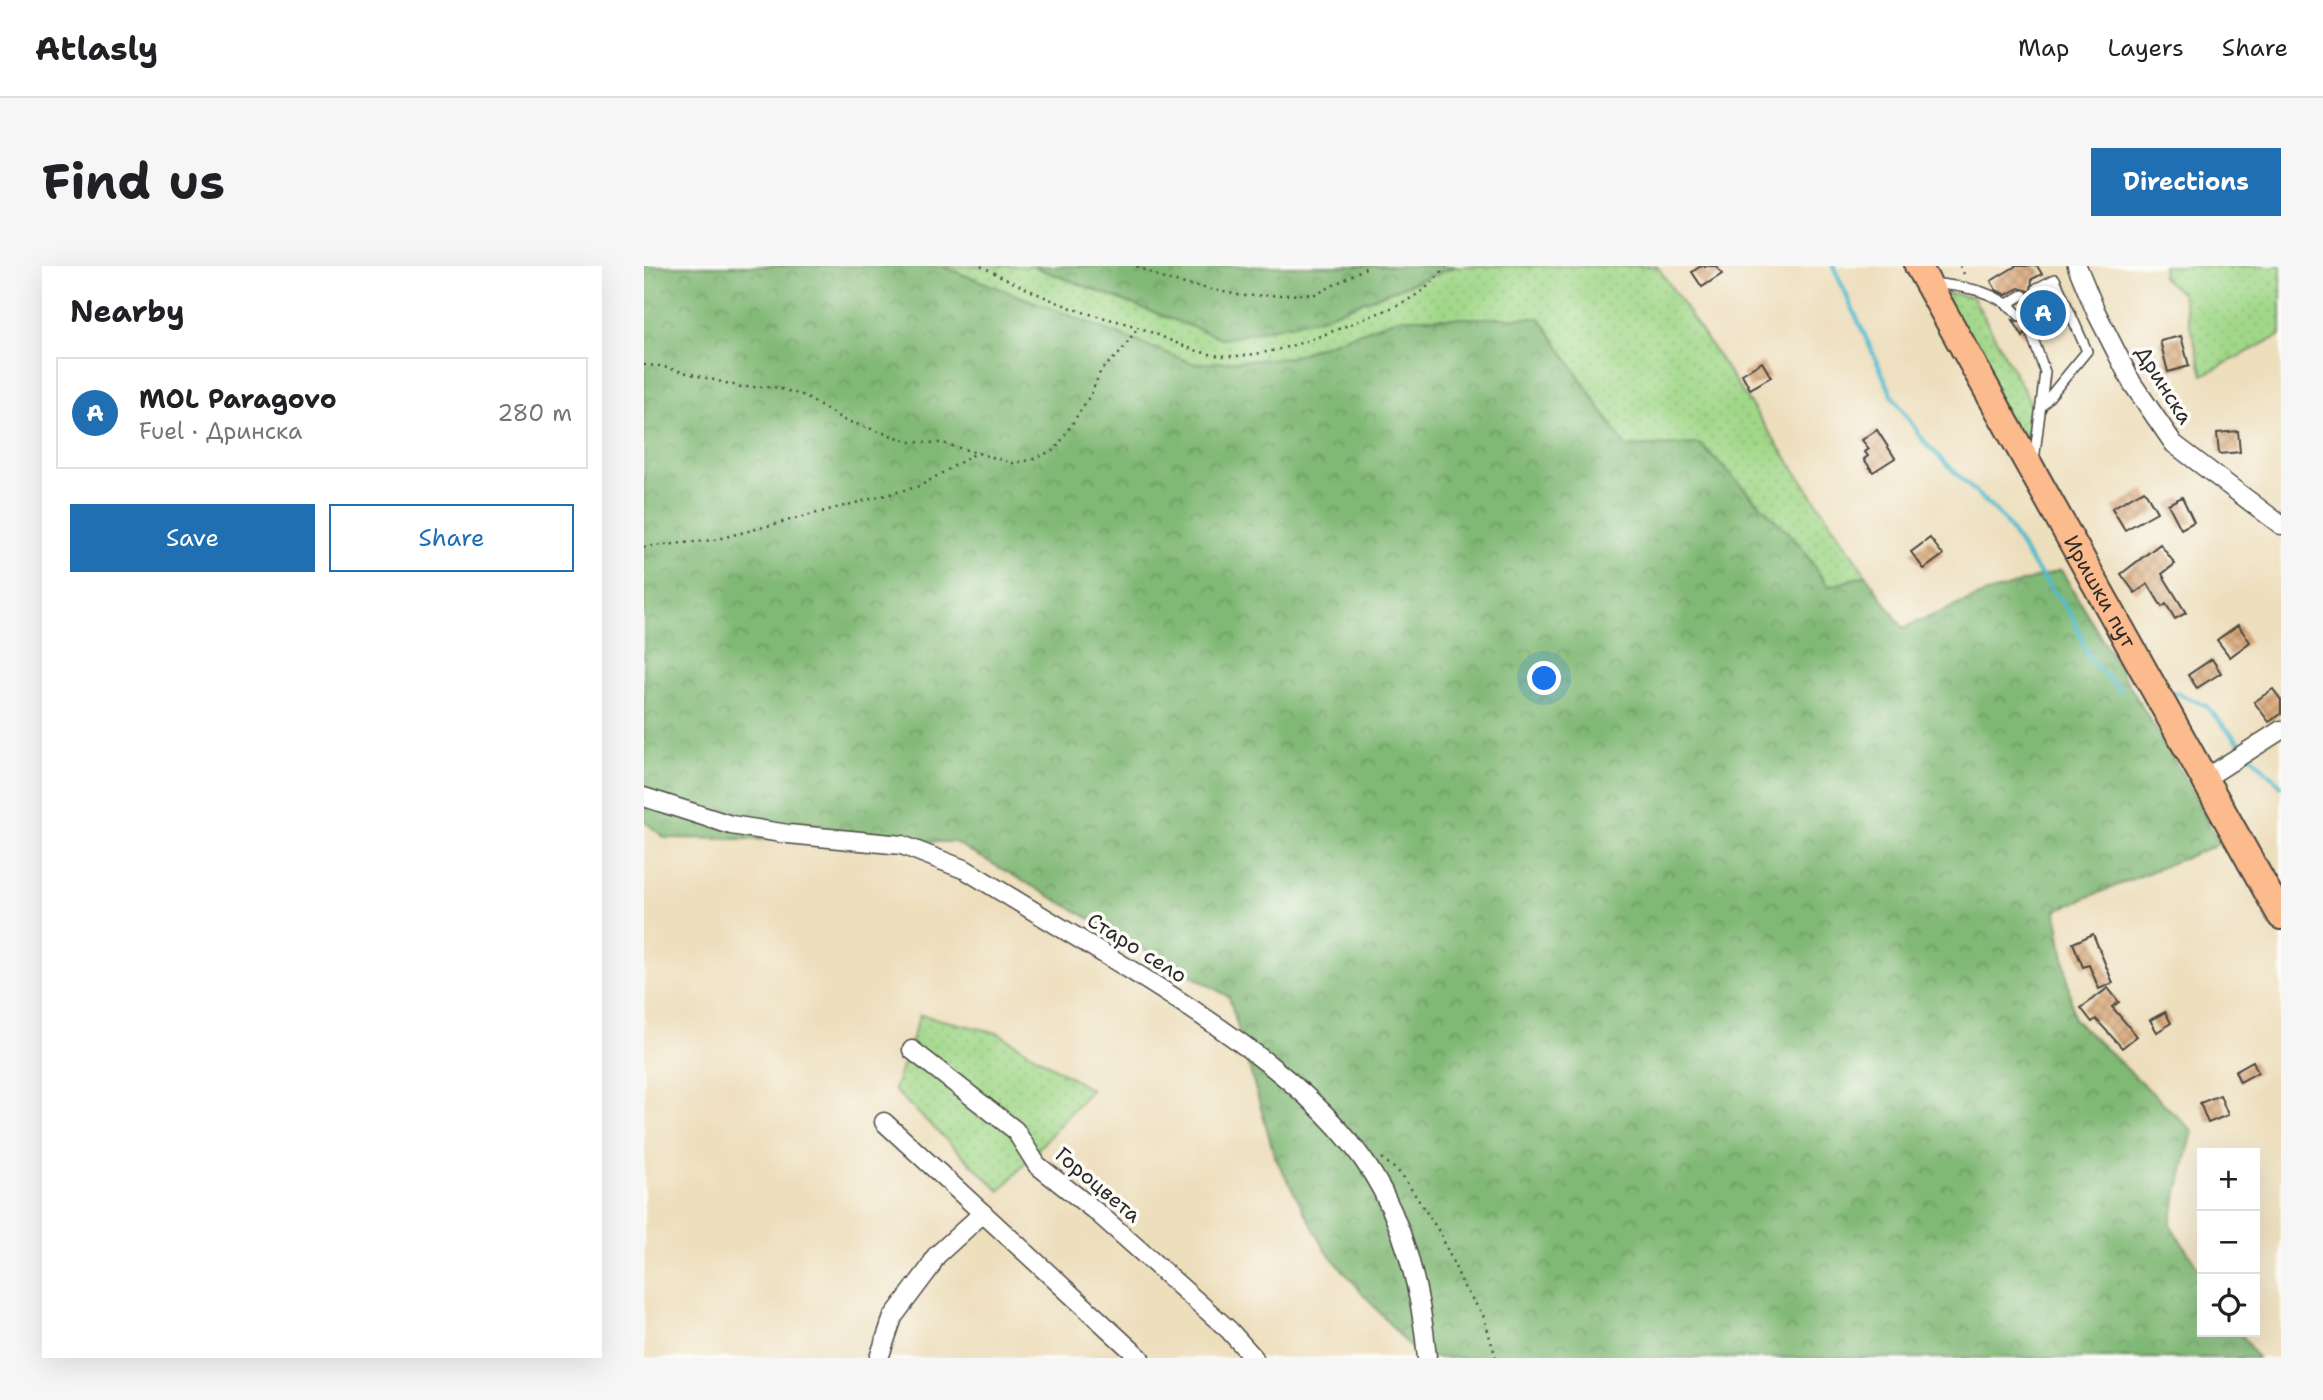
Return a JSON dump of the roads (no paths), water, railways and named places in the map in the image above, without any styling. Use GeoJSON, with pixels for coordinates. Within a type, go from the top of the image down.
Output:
{"type":"FeatureCollection","features":[{"type":"Feature","properties":{"kind":"main road","name":"Иришки пут"},"geometry":{"type":"LineString","coordinates":[[1922,274],[2281,916]]}},
{"type":"Feature","properties":{"kind":"street","name":"Дринска"},"geometry":{"type":"LineString","coordinates":[[2077,266],[2096,312],[2132,383],[2174,444],[2281,525]]}},
{"type":"Feature","properties":{"kind":"street"},"geometry":{"type":"LineString","coordinates":[[2204,779],[2281,730]]}},
{"type":"Feature","properties":{"kind":"street","name":"Старо село"},"geometry":{"type":"LineString","coordinates":[[644,797],[731,825],[788,834],[902,845],[966,870],[1194,1010],[1269,1065],[1321,1112],[1358,1153],[1381,1189],[1402,1234],[1418,1291],[1427,1358]]}},
{"type":"Feature","properties":{"kind":"street","name":"Гороцвета"},"geometry":{"type":"LineString","coordinates":[[912,1049],[1015,1130],[1037,1165],[1099,1214],[1179,1285],[1229,1330],[1254,1358]]}},
{"type":"Feature","properties":{"kind":"street"},"geometry":{"type":"LineString","coordinates":[[884,1122],[1140,1358]]}},
{"type":"Feature","properties":{"kind":"street"},"geometry":{"type":"LineString","coordinates":[[879,1358],[892,1317],[936,1256],[983,1213]]}},
{"type":"Feature","properties":{"kind":"lane"},"geometry":{"type":"LineString","coordinates":[[1922,274],[1980,290],[2007,304],[2020,316]]}},
{"type":"Feature","properties":{"kind":"lane"},"geometry":{"type":"LineString","coordinates":[[2038,288],[2055,279],[2087,351],[2041,407]]}},
{"type":"Feature","properties":{"kind":"lane"},"geometry":{"type":"LineString","coordinates":[[2007,304],[2024,295]]}},
{"type":"Feature","properties":{"kind":"lane"},"geometry":{"type":"LineString","coordinates":[[2031,333],[2045,372],[2031,473]]}},
{"type":"Feature","properties":{"kind":"waterway"},"geometry":{"type":"LineString","coordinates":[[1833,266],[1893,397],[1926,444],[2003,519],[2034,566],[2072,615],[2090,660],[2121,691]]}},
{"type":"Feature","properties":{"kind":"waterway"},"geometry":{"type":"LineString","coordinates":[[2174,692],[2205,705],[2243,747]]}},
{"type":"Feature","properties":{"kind":"waterway"},"geometry":{"type":"LineString","coordinates":[[2249,754],[2281,786]]}},
{"type":"Feature","properties":{"kind":"place","name":"MOL Paragovo"},"geometry":{"type":"Point","coordinates":[2043,313]}}]}
